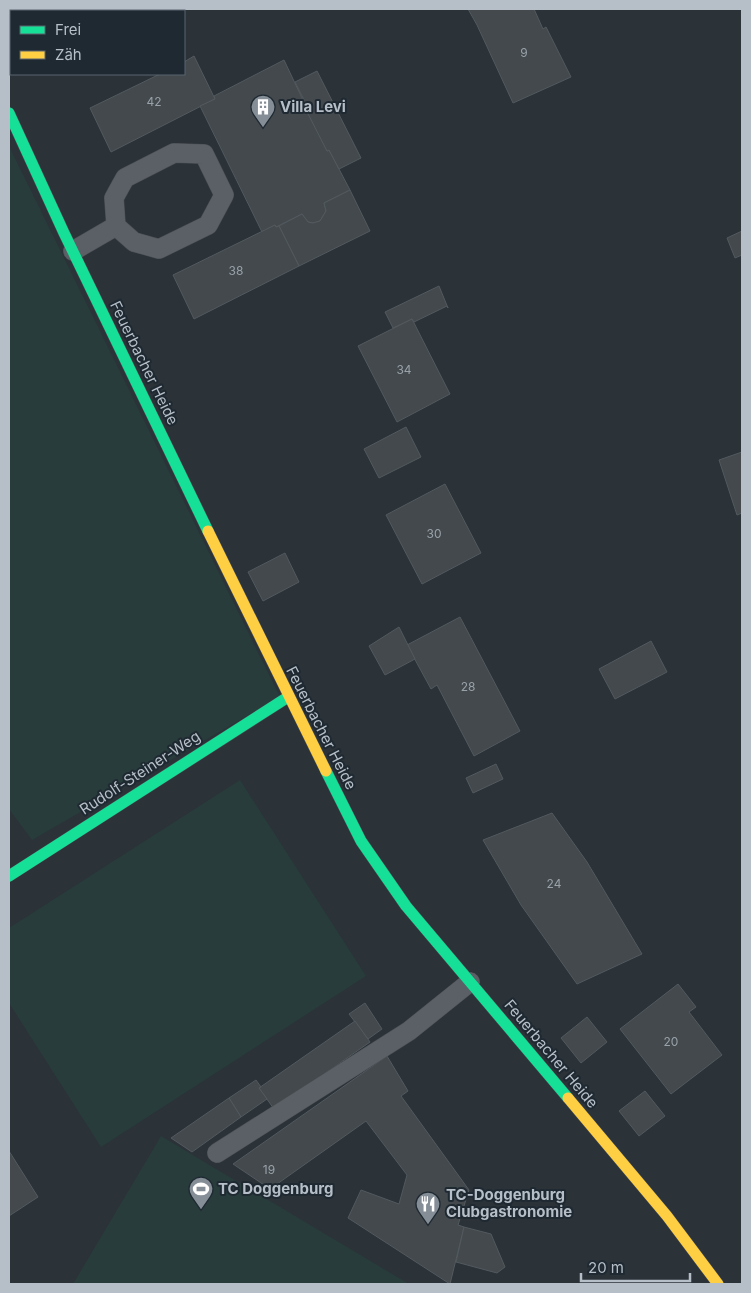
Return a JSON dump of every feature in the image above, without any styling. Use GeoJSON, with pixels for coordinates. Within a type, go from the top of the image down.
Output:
{"type":"FeatureCollection","features":[{"type":"Feature","properties":{"kind":"street","name":"Feuerbacher Heide"},"geometry":{"type":"LineString","coordinates":[[9,113],[73,251],[288,697],[361,841],[406,906],[667,1216],[718,1284]]}},
{"type":"Feature","properties":{"kind":"street","name":"Rudolf-Steiner-Weg"},"geometry":{"type":"LineString","coordinates":[[9,876],[288,697]]}},
{"type":"Feature","properties":{"kind":"lane"},"geometry":{"type":"LineString","coordinates":[[174,153],[204,154],[224,195],[208,225],[159,249],[134,242],[116,226],[114,198],[125,178],[174,153]]}},
{"type":"Feature","properties":{"kind":"lane"},"geometry":{"type":"LineString","coordinates":[[73,251],[116,226]]}},
{"type":"Feature","properties":{"kind":"lane"},"geometry":{"type":"LineString","coordinates":[[217,1153],[408,1031],[470,982]]}},
{"type":"Feature","properties":{"kind":"green space"},"geometry":{"type":"Polygon","coordinates":[[[9,146],[280,697],[32,840],[9,809],[9,146]]]}},
{"type":"Feature","properties":{"kind":"green space"},"geometry":{"type":"Polygon","coordinates":[[[240,780],[366,976],[101,1147],[9,1003],[9,928],[240,780]]]}},
{"type":"Feature","properties":{"kind":"green space","name":"TC Doggenburg"},"geometry":{"type":"Polygon","coordinates":[[[161,1136],[409,1284],[73,1284],[161,1136]]]}},
{"type":"Feature","properties":{"kind":"building"},"geometry":{"type":"Polygon","coordinates":[[[468,9],[534,9],[543,29],[546,27],[571,77],[513,103],[468,9]]]}},
{"type":"Feature","properties":{"kind":"building"},"geometry":{"type":"Polygon","coordinates":[[[194,56],[215,99],[111,152],[90,108],[158,75],[185,75],[185,61],[194,56]]]}},
{"type":"Feature","properties":{"kind":"building","name":"Villa Levi"},"geometry":{"type":"Polygon","coordinates":[[[284,60],[327,151],[329,150],[350,190],[324,203],[326,211],[320,221],[308,222],[302,214],[262,232],[200,106],[215,99],[214,96],[284,60]]]}},
{"type":"Feature","properties":{"kind":"building"},"geometry":{"type":"Polygon","coordinates":[[[317,71],[361,158],[339,169],[329,150],[327,151],[303,104],[305,102],[295,82],[317,71]]]}},
{"type":"Feature","properties":{"kind":"building"},"geometry":{"type":"Polygon","coordinates":[[[350,190],[370,231],[299,266],[279,226],[302,214],[308,222],[320,221],[326,211],[324,203],[350,190]]]}},
{"type":"Feature","properties":{"kind":"building"},"geometry":{"type":"Polygon","coordinates":[[[275,225],[276,227],[279,226],[299,266],[194,319],[173,275],[275,225]]]}},
{"type":"Feature","properties":{"kind":"building"},"geometry":{"type":"Polygon","coordinates":[[[742,231],[742,255],[735,258],[727,238],[742,231]]]}},
{"type":"Feature","properties":{"kind":"building"},"geometry":{"type":"Polygon","coordinates":[[[439,286],[448,308],[447,306],[414,322],[412,319],[393,328],[385,312],[439,286]]]}},
{"type":"Feature","properties":{"kind":"building"},"geometry":{"type":"Polygon","coordinates":[[[412,319],[450,394],[397,422],[358,346],[412,319]]]}},
{"type":"Feature","properties":{"kind":"building"},"geometry":{"type":"Polygon","coordinates":[[[406,427],[421,457],[379,478],[364,449],[406,427]]]}},
{"type":"Feature","properties":{"kind":"building"},"geometry":{"type":"Polygon","coordinates":[[[742,452],[742,513],[737,515],[719,460],[742,452]]]}},
{"type":"Feature","properties":{"kind":"building"},"geometry":{"type":"Polygon","coordinates":[[[445,484],[481,553],[422,584],[386,515],[445,484]]]}},
{"type":"Feature","properties":{"kind":"building"},"geometry":{"type":"Polygon","coordinates":[[[285,553],[299,582],[263,601],[248,572],[285,553]]]}},
{"type":"Feature","properties":{"kind":"building"},"geometry":{"type":"Polygon","coordinates":[[[460,617],[520,731],[474,756],[437,685],[431,689],[407,645],[460,617]]]}},
{"type":"Feature","properties":{"kind":"building"},"geometry":{"type":"Polygon","coordinates":[[[399,627],[415,659],[385,675],[369,646],[399,627]]]}},
{"type":"Feature","properties":{"kind":"building"},"geometry":{"type":"Polygon","coordinates":[[[651,641],[667,672],[615,699],[599,669],[651,641]]]}},
{"type":"Feature","properties":{"kind":"building"},"geometry":{"type":"Polygon","coordinates":[[[496,764],[503,779],[473,793],[466,778],[496,764]]]}},
{"type":"Feature","properties":{"kind":"building"},"geometry":{"type":"Polygon","coordinates":[[[552,813],[587,862],[642,954],[577,984],[521,905],[483,840],[552,813]]]}},
{"type":"Feature","properties":{"kind":"building"},"geometry":{"type":"Polygon","coordinates":[[[678,984],[696,1007],[689,1012],[722,1055],[671,1094],[620,1029],[678,984]]]}},
{"type":"Feature","properties":{"kind":"building"},"geometry":{"type":"Polygon","coordinates":[[[365,1003],[382,1029],[368,1039],[349,1014],[365,1003]]]}},
{"type":"Feature","properties":{"kind":"building"},"geometry":{"type":"Polygon","coordinates":[[[587,1017],[607,1042],[581,1063],[561,1038],[587,1017]]]}},
{"type":"Feature","properties":{"kind":"building"},"geometry":{"type":"Polygon","coordinates":[[[355,1021],[370,1042],[274,1109],[259,1088],[355,1021]]]}},
{"type":"Feature","properties":{"kind":"building"},"geometry":{"type":"Polygon","coordinates":[[[387,1056],[408,1091],[401,1096],[469,1190],[458,1225],[464,1227],[450,1284],[348,1218],[361,1190],[399,1204],[407,1175],[366,1121],[270,1189],[233,1164],[387,1056]]]}},
{"type":"Feature","properties":{"kind":"building"},"geometry":{"type":"Polygon","coordinates":[[[256,1080],[267,1099],[241,1117],[229,1098],[256,1080]]]}},
{"type":"Feature","properties":{"kind":"building"},"geometry":{"type":"Polygon","coordinates":[[[645,1091],[665,1116],[639,1136],[619,1111],[645,1091]]]}},
{"type":"Feature","properties":{"kind":"building"},"geometry":{"type":"Polygon","coordinates":[[[229,1098],[241,1117],[192,1152],[171,1138],[229,1098]]]}},
{"type":"Feature","properties":{"kind":"building"},"geometry":{"type":"Polygon","coordinates":[[[9,1151],[38,1197],[9,1216],[9,1151]]]}},
{"type":"Feature","properties":{"kind":"building"},"geometry":{"type":"Polygon","coordinates":[[[464,1227],[491,1234],[505,1267],[497,1273],[456,1262],[464,1227]]]}},
{"type":"Feature","properties":{"kind":"traffic: fast"},"geometry":{"type":"LineString","coordinates":[[9,113],[64,233],[208,531]]}},
{"type":"Feature","properties":{"kind":"traffic: fast"},"geometry":{"type":"LineString","coordinates":[[9,876],[288,697]]}},
{"type":"Feature","properties":{"kind":"traffic: fast"},"geometry":{"type":"LineString","coordinates":[[326,771],[361,841],[406,906],[568,1098]]}},
{"type":"Feature","properties":{"kind":"traffic: slow"},"geometry":{"type":"LineString","coordinates":[[208,531],[326,771]]}},
{"type":"Feature","properties":{"kind":"traffic: slow"},"geometry":{"type":"LineString","coordinates":[[568,1098],[667,1216],[718,1284]]}},
{"type":"Feature","properties":{"kind":"place","name":"Villa Levi"},"geometry":{"type":"Point","coordinates":[263,128]}},
{"type":"Feature","properties":{"kind":"place","name":"TC Doggenburg"},"geometry":{"type":"Point","coordinates":[201,1210]}},
{"type":"Feature","properties":{"kind":"place","name":"TC-Doggenburg Clubgastronomie"},"geometry":{"type":"Point","coordinates":[428,1225]}}]}
